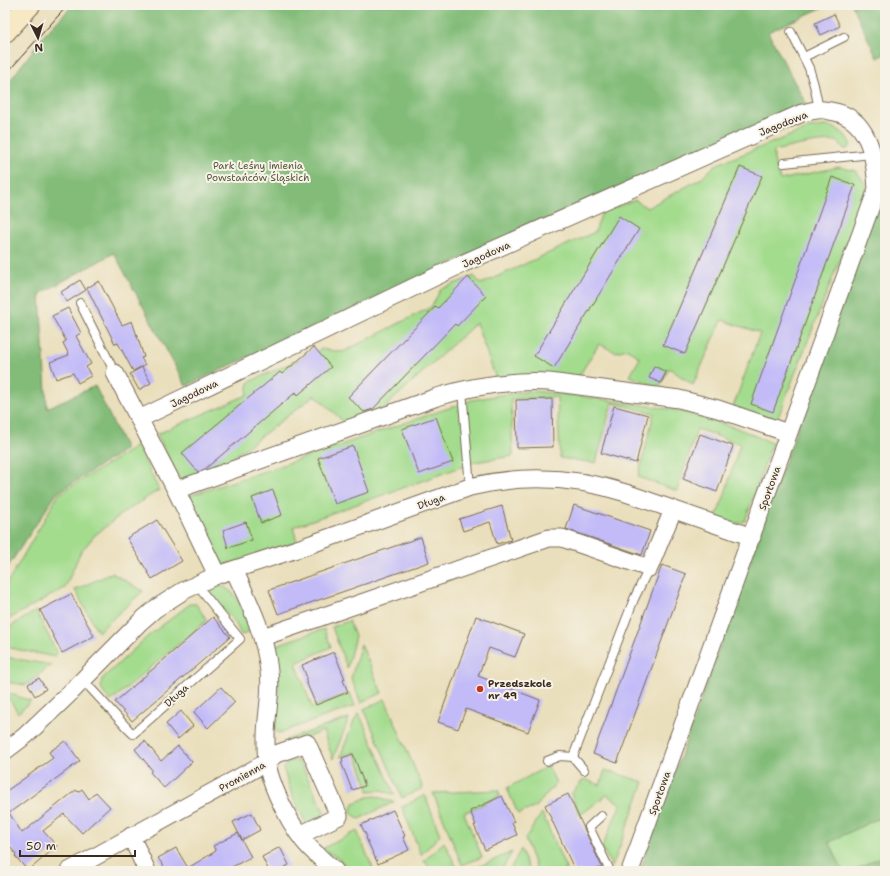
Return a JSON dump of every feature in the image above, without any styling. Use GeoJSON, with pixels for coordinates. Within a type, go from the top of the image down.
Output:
{"type":"FeatureCollection","features":[{"type":"Feature","properties":{"kind":"main road"},"geometry":{"type":"LineString","coordinates":[[5,31],[29,5]]}},
{"type":"Feature","properties":{"kind":"street","name":"Jagodowa"},"geometry":{"type":"LineString","coordinates":[[139,419],[464,263],[802,113],[819,109],[840,112]]}},
{"type":"Feature","properties":{"kind":"street","name":"Sportowa"},"geometry":{"type":"LineString","coordinates":[[630,871],[877,189],[876,170],[871,148],[858,125],[840,112]]}},
{"type":"Feature","properties":{"kind":"street"},"geometry":{"type":"LineString","coordinates":[[115,373],[176,490],[217,575]]}},
{"type":"Feature","properties":{"kind":"street"},"geometry":{"type":"LineString","coordinates":[[176,490],[437,397],[462,390],[496,384],[536,381],[570,384],[689,401],[718,409],[788,433]]}},
{"type":"Feature","properties":{"kind":"street","name":"Długa"},"geometry":{"type":"LineString","coordinates":[[5,751],[25,736],[155,609],[183,590],[217,575],[303,547],[470,487],[494,481],[523,478],[566,480],[606,486],[752,537]]}},
{"type":"Feature","properties":{"kind":"street"},"geometry":{"type":"LineString","coordinates":[[263,637],[549,538],[562,538],[649,568],[673,510]]}},
{"type":"Feature","properties":{"kind":"street"},"geometry":{"type":"LineString","coordinates":[[234,570],[257,619],[263,637],[269,670],[270,692],[266,736],[267,762],[282,804],[300,835],[310,848],[335,871]]}},
{"type":"Feature","properties":{"kind":"street","name":"Promienna"},"geometry":{"type":"LineString","coordinates":[[69,871],[267,762],[276,754],[307,742],[339,816],[300,835]]}},
{"type":"Feature","properties":{"kind":"street"},"geometry":{"type":"LineString","coordinates":[[131,836],[147,871]]}},
{"type":"Feature","properties":{"kind":"lane"},"geometry":{"type":"LineString","coordinates":[[791,32],[804,57],[814,84],[819,109]]}},
{"type":"Feature","properties":{"kind":"lane"},"geometry":{"type":"LineString","coordinates":[[804,57],[844,37]]}},
{"type":"Feature","properties":{"kind":"lane"},"geometry":{"type":"LineString","coordinates":[[784,163],[872,154]]}},
{"type":"Feature","properties":{"kind":"lane"},"geometry":{"type":"LineString","coordinates":[[80,303],[115,373]]}},
{"type":"Feature","properties":{"kind":"lane"},"geometry":{"type":"LineString","coordinates":[[462,390],[470,487]]}},
{"type":"Feature","properties":{"kind":"lane"},"geometry":{"type":"LineString","coordinates":[[573,757],[634,599],[649,568]]}},
{"type":"Feature","properties":{"kind":"lane","name":"Długa"},"geometry":{"type":"LineString","coordinates":[[83,680],[133,734],[240,639],[196,584]]}},
{"type":"Feature","properties":{"kind":"lane"},"geometry":{"type":"LineString","coordinates":[[547,761],[560,756],[573,757],[584,770]]}},
{"type":"Feature","properties":{"kind":"lane"},"geometry":{"type":"LineString","coordinates":[[601,816],[589,827],[610,871]]}},
{"type":"Feature","properties":{"kind":"green space","name":"Park Leśny imienia Powstańców Śląskich"},"geometry":{"type":"Polygon","coordinates":[[[73,5],[828,5],[768,32],[806,104],[462,258],[186,386],[114,253],[40,294],[47,408],[95,386],[126,449],[57,493],[5,571],[5,87],[46,33],[73,5]]]}},
{"type":"Feature","properties":{"kind":"green space"},"geometry":{"type":"Polygon","coordinates":[[[852,5],[885,5],[885,54],[877,58],[852,5]]]}},
{"type":"Feature","properties":{"kind":"green space"},"geometry":{"type":"Polygon","coordinates":[[[824,126],[832,127],[842,132],[850,142],[850,147],[844,149],[837,141],[829,141],[805,144],[774,151],[774,160],[780,180],[839,167],[856,171],[866,185],[867,190],[777,420],[733,407],[760,333],[722,320],[693,385],[669,368],[659,388],[630,376],[640,358],[628,349],[615,352],[599,344],[574,384],[496,379],[476,323],[372,419],[348,426],[315,395],[209,476],[181,483],[157,434],[247,395],[249,382],[322,349],[343,352],[431,307],[441,289],[474,276],[481,284],[595,232],[602,212],[635,200],[647,208],[702,178],[715,165],[810,128],[824,126]]]}},
{"type":"Feature","properties":{"kind":"green space"},"geometry":{"type":"Polygon","coordinates":[[[885,178],[885,815],[829,842],[843,871],[640,871],[882,189],[885,178]]]}},
{"type":"Feature","properties":{"kind":"green space"},"geometry":{"type":"Polygon","coordinates":[[[533,391],[676,410],[737,428],[772,443],[745,521],[734,524],[716,517],[724,497],[740,444],[697,429],[677,491],[638,477],[654,413],[612,403],[596,463],[560,458],[557,397],[511,399],[513,456],[475,462],[293,527],[297,542],[223,566],[188,496],[472,400],[533,391]]]}},
{"type":"Feature","properties":{"kind":"green space"},"geometry":{"type":"Polygon","coordinates":[[[137,446],[159,490],[124,512],[94,536],[80,553],[65,588],[5,621],[5,587],[59,494],[137,446]]]}},
{"type":"Feature","properties":{"kind":"green space"},"geometry":{"type":"Polygon","coordinates":[[[112,573],[143,591],[98,632],[75,590],[112,573]]]}},
{"type":"Feature","properties":{"kind":"green space"},"geometry":{"type":"Polygon","coordinates":[[[222,586],[238,599],[244,612],[249,633],[241,635],[235,622],[210,596],[208,592],[211,589],[222,586]]]}},
{"type":"Feature","properties":{"kind":"green space"},"geometry":{"type":"Polygon","coordinates":[[[190,604],[196,604],[207,620],[111,701],[104,694],[101,686],[102,679],[147,637],[190,604]]]}},
{"type":"Feature","properties":{"kind":"green space"},"geometry":{"type":"Polygon","coordinates":[[[36,611],[57,653],[55,657],[5,647],[5,630],[36,611]]]}},
{"type":"Feature","properties":{"kind":"green space"},"geometry":{"type":"Polygon","coordinates":[[[349,621],[355,636],[347,668],[332,627],[349,621]]]}},
{"type":"Feature","properties":{"kind":"green space"},"geometry":{"type":"Polygon","coordinates":[[[324,629],[331,647],[296,663],[312,707],[350,693],[355,706],[279,733],[275,730],[279,698],[277,667],[273,646],[324,629]]]}},
{"type":"Feature","properties":{"kind":"green space"},"geometry":{"type":"Polygon","coordinates":[[[361,644],[382,693],[361,703],[351,678],[361,644]]]}},
{"type":"Feature","properties":{"kind":"green space"},"geometry":{"type":"Polygon","coordinates":[[[5,657],[51,665],[26,685],[5,682],[5,657]]]}},
{"type":"Feature","properties":{"kind":"green space"},"geometry":{"type":"Polygon","coordinates":[[[5,692],[31,701],[18,713],[5,692]]]}},
{"type":"Feature","properties":{"kind":"green space"},"geometry":{"type":"Polygon","coordinates":[[[385,699],[423,788],[402,798],[364,709],[385,699]]]}},
{"type":"Feature","properties":{"kind":"green space"},"geometry":{"type":"Polygon","coordinates":[[[359,713],[395,795],[381,790],[368,791],[367,784],[355,752],[340,757],[354,721],[359,713]]]}},
{"type":"Feature","properties":{"kind":"green space"},"geometry":{"type":"Polygon","coordinates":[[[349,718],[333,759],[323,731],[287,745],[286,740],[349,718]]]}},
{"type":"Feature","properties":{"kind":"green space"},"geometry":{"type":"Polygon","coordinates":[[[297,760],[304,770],[324,812],[322,815],[306,824],[292,795],[283,768],[289,762],[297,760]]]}},
{"type":"Feature","properties":{"kind":"green space"},"geometry":{"type":"Polygon","coordinates":[[[548,766],[556,783],[536,807],[518,814],[507,788],[548,766]]]}},
{"type":"Feature","properties":{"kind":"green space"},"geometry":{"type":"Polygon","coordinates":[[[605,770],[644,782],[612,867],[602,847],[621,804],[607,795],[580,815],[571,794],[584,779],[600,785],[605,770]]]}},
{"type":"Feature","properties":{"kind":"green space"},"geometry":{"type":"Polygon","coordinates":[[[498,790],[500,796],[464,813],[482,857],[462,865],[433,793],[498,790]]]}},
{"type":"Feature","properties":{"kind":"green space"},"geometry":{"type":"Polygon","coordinates":[[[425,795],[440,835],[421,855],[402,807],[425,795]]]}},
{"type":"Feature","properties":{"kind":"green space"},"geometry":{"type":"Polygon","coordinates":[[[376,796],[394,802],[359,819],[350,812],[354,803],[368,797],[376,796]]]}},
{"type":"Feature","properties":{"kind":"green space"},"geometry":{"type":"Polygon","coordinates":[[[542,813],[567,871],[537,871],[525,839],[542,813]]]}},
{"type":"Feature","properties":{"kind":"green space"},"geometry":{"type":"Polygon","coordinates":[[[885,815],[885,855],[853,871],[843,871],[829,842],[885,815]]]}},
{"type":"Feature","properties":{"kind":"green space"},"geometry":{"type":"Polygon","coordinates":[[[357,831],[374,871],[352,871],[336,857],[322,849],[357,831]]]}},
{"type":"Feature","properties":{"kind":"green space"},"geometry":{"type":"Polygon","coordinates":[[[444,842],[457,868],[431,869],[424,861],[444,842]]]}},
{"type":"Feature","properties":{"kind":"green space"},"geometry":{"type":"Polygon","coordinates":[[[521,849],[529,871],[509,871],[521,849]]]}},
{"type":"Feature","properties":{"kind":"green space"},"geometry":{"type":"Polygon","coordinates":[[[512,852],[501,871],[469,871],[512,852]]]}},
{"type":"Feature","properties":{"kind":"green space"},"geometry":{"type":"Polygon","coordinates":[[[885,855],[885,871],[853,871],[885,855]]]}},
{"type":"Feature","properties":{"kind":"building"},"geometry":{"type":"Polygon","coordinates":[[[834,14],[840,26],[821,35],[815,23],[834,14]]]}},
{"type":"Feature","properties":{"kind":"building"},"geometry":{"type":"Polygon","coordinates":[[[740,167],[762,176],[685,354],[663,345],[740,167]]]}},
{"type":"Feature","properties":{"kind":"building"},"geometry":{"type":"Polygon","coordinates":[[[832,177],[855,185],[773,412],[751,404],[832,177]]]}},
{"type":"Feature","properties":{"kind":"building"},"geometry":{"type":"Polygon","coordinates":[[[619,216],[639,229],[554,368],[534,356],[619,216]]]}},
{"type":"Feature","properties":{"kind":"building"},"geometry":{"type":"Polygon","coordinates":[[[468,277],[486,296],[457,326],[455,324],[373,409],[364,412],[348,397],[436,306],[438,308],[468,277]]]}},
{"type":"Feature","properties":{"kind":"building"},"geometry":{"type":"Polygon","coordinates":[[[80,280],[86,290],[67,302],[61,292],[80,280]]]}},
{"type":"Feature","properties":{"kind":"building"},"geometry":{"type":"Polygon","coordinates":[[[99,281],[122,325],[132,321],[144,357],[141,358],[145,365],[133,371],[118,343],[115,344],[87,288],[99,281]]]}},
{"type":"Feature","properties":{"kind":"building"},"geometry":{"type":"Polygon","coordinates":[[[68,308],[81,333],[76,336],[91,364],[86,367],[91,376],[78,383],[73,373],[56,379],[50,362],[69,355],[63,343],[66,341],[52,316],[68,308]]]}},
{"type":"Feature","properties":{"kind":"building"},"geometry":{"type":"Polygon","coordinates":[[[314,347],[331,367],[298,395],[296,392],[205,469],[198,472],[182,453],[280,372],[282,374],[314,347]]]}},
{"type":"Feature","properties":{"kind":"building"},"geometry":{"type":"Polygon","coordinates":[[[654,366],[666,372],[661,383],[649,378],[654,366]]]}},
{"type":"Feature","properties":{"kind":"building"},"geometry":{"type":"Polygon","coordinates":[[[142,367],[151,383],[139,390],[130,374],[142,367]]]}},
{"type":"Feature","properties":{"kind":"building"},"geometry":{"type":"Polygon","coordinates":[[[552,399],[553,447],[517,448],[516,400],[552,399]]]}},
{"type":"Feature","properties":{"kind":"building"},"geometry":{"type":"Polygon","coordinates":[[[614,406],[648,415],[636,463],[601,453],[614,406]]]}},
{"type":"Feature","properties":{"kind":"building"},"geometry":{"type":"Polygon","coordinates":[[[436,417],[453,462],[419,474],[402,429],[436,417]]]}},
{"type":"Feature","properties":{"kind":"building"},"geometry":{"type":"Polygon","coordinates":[[[700,434],[733,446],[717,492],[683,479],[700,434]]]}},
{"type":"Feature","properties":{"kind":"building"},"geometry":{"type":"Polygon","coordinates":[[[353,446],[369,492],[335,504],[318,458],[353,446]]]}},
{"type":"Feature","properties":{"kind":"building"},"geometry":{"type":"Polygon","coordinates":[[[273,490],[282,515],[261,523],[252,498],[273,490]]]}},
{"type":"Feature","properties":{"kind":"building"},"geometry":{"type":"Polygon","coordinates":[[[574,505],[650,531],[642,555],[566,529],[574,505]]]}},
{"type":"Feature","properties":{"kind":"building"},"geometry":{"type":"Polygon","coordinates":[[[502,506],[511,540],[497,544],[490,522],[463,531],[459,519],[502,506]]]}},
{"type":"Feature","properties":{"kind":"building"},"geometry":{"type":"Polygon","coordinates":[[[157,520],[182,561],[152,579],[127,538],[157,520]]]}},
{"type":"Feature","properties":{"kind":"building"},"geometry":{"type":"Polygon","coordinates":[[[246,522],[252,540],[228,548],[223,530],[246,522]]]}},
{"type":"Feature","properties":{"kind":"building"},"geometry":{"type":"Polygon","coordinates":[[[421,537],[429,562],[278,614],[269,590],[421,537]]]}},
{"type":"Feature","properties":{"kind":"building"},"geometry":{"type":"Polygon","coordinates":[[[662,565],[686,574],[617,763],[593,754],[662,565]]]}},
{"type":"Feature","properties":{"kind":"building"},"geometry":{"type":"Polygon","coordinates":[[[71,594],[94,636],[62,653],[40,610],[71,594]]]}},
{"type":"Feature","properties":{"kind":"building"},"geometry":{"type":"Polygon","coordinates":[[[476,616],[524,634],[515,657],[489,648],[478,676],[540,700],[528,732],[466,709],[458,729],[438,722],[476,616]]]}},
{"type":"Feature","properties":{"kind":"building"},"geometry":{"type":"Polygon","coordinates":[[[213,617],[230,637],[132,721],[115,702],[213,617]]]}},
{"type":"Feature","properties":{"kind":"building"},"geometry":{"type":"Polygon","coordinates":[[[334,652],[345,679],[343,680],[348,692],[316,705],[305,679],[307,678],[302,665],[334,652]]]}},
{"type":"Feature","properties":{"kind":"building"},"geometry":{"type":"Polygon","coordinates":[[[39,678],[46,689],[35,696],[28,684],[39,678]]]}},
{"type":"Feature","properties":{"kind":"building"},"geometry":{"type":"Polygon","coordinates":[[[221,687],[235,702],[208,728],[194,712],[221,687]]]}},
{"type":"Feature","properties":{"kind":"building"},"geometry":{"type":"Polygon","coordinates":[[[181,711],[193,726],[178,739],[166,724],[181,711]]]}},
{"type":"Feature","properties":{"kind":"building"},"geometry":{"type":"Polygon","coordinates":[[[65,741],[80,761],[9,813],[22,833],[76,790],[78,792],[82,789],[89,799],[96,792],[110,807],[82,833],[64,814],[43,831],[57,846],[28,871],[5,841],[5,792],[53,758],[49,752],[65,741]]]}},
{"type":"Feature","properties":{"kind":"building"},"geometry":{"type":"Polygon","coordinates":[[[145,741],[161,761],[178,746],[192,762],[164,788],[150,772],[152,770],[135,749],[145,741]]]}},
{"type":"Feature","properties":{"kind":"building"},"geometry":{"type":"Polygon","coordinates":[[[353,754],[365,786],[352,790],[341,762],[343,761],[342,758],[353,754]]]}},
{"type":"Feature","properties":{"kind":"building"},"geometry":{"type":"Polygon","coordinates":[[[568,794],[602,867],[593,871],[575,871],[545,805],[568,794]]]}},
{"type":"Feature","properties":{"kind":"building"},"geometry":{"type":"Polygon","coordinates":[[[502,796],[514,822],[512,823],[517,835],[485,850],[474,825],[476,825],[470,811],[502,796]]]}},
{"type":"Feature","properties":{"kind":"building"},"geometry":{"type":"Polygon","coordinates":[[[393,810],[405,836],[403,837],[409,850],[378,864],[361,825],[393,810]]]}},
{"type":"Feature","properties":{"kind":"building"},"geometry":{"type":"Polygon","coordinates":[[[252,813],[260,830],[242,840],[233,822],[252,813]]]}},
{"type":"Feature","properties":{"kind":"building"},"geometry":{"type":"Polygon","coordinates":[[[238,833],[251,857],[232,867],[235,871],[167,871],[158,858],[176,848],[188,868],[216,851],[213,846],[238,833]]]}},
{"type":"Feature","properties":{"kind":"building"},"geometry":{"type":"Polygon","coordinates":[[[280,847],[289,865],[278,871],[269,871],[262,857],[280,847]]]}},
{"type":"Feature","properties":{"kind":"tram line"},"geometry":{"type":"LineString","coordinates":[[5,75],[68,5]]}},
{"type":"Feature","properties":{"kind":"place","name":"Przedszkole nr 49"},"geometry":{"type":"Point","coordinates":[480,689]}}]}
